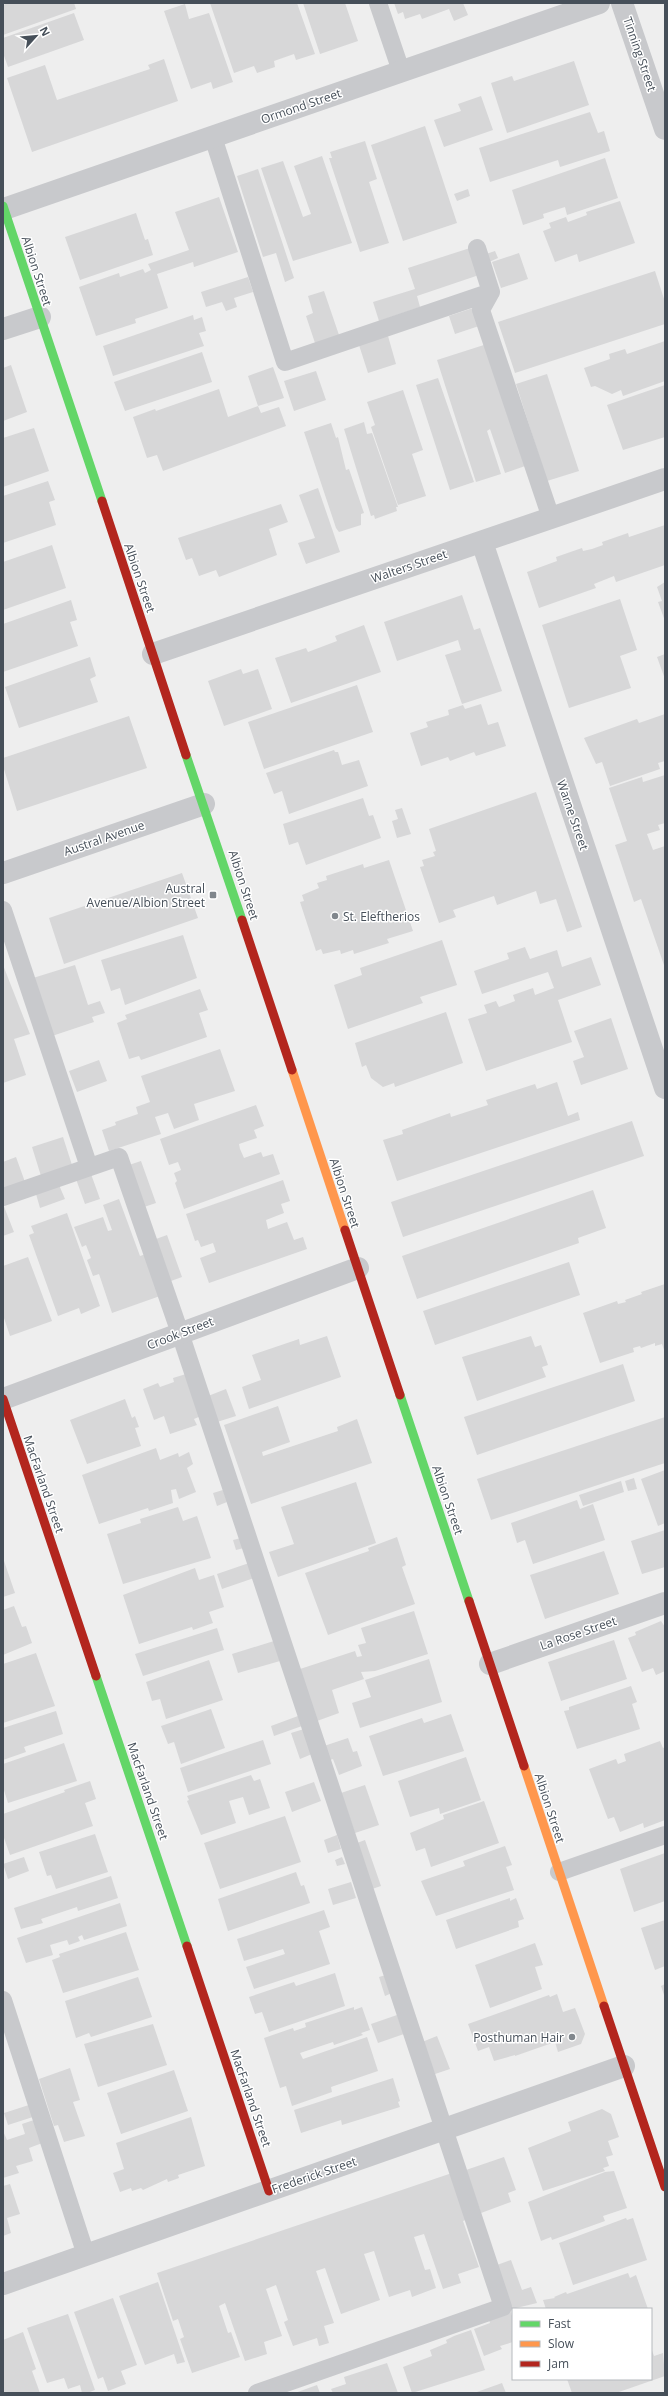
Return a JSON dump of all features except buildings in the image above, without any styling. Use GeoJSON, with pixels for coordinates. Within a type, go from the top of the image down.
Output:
{"type":"FeatureCollection","features":[{"type":"Feature","properties":{"kind":"street","name":"Ormond Street"},"geometry":{"type":"LineString","coordinates":[[3,207],[213,137],[599,3]]}},
{"type":"Feature","properties":{"kind":"street","name":"Tinning Street"},"geometry":{"type":"LineString","coordinates":[[622,3],[665,129]]}},
{"type":"Feature","properties":{"kind":"street","name":"Albion Street"},"geometry":{"type":"LineString","coordinates":[[3,207],[204,804],[665,2187]]}},
{"type":"Feature","properties":{"kind":"street"},"geometry":{"type":"LineString","coordinates":[[3,329],[40,317]]}},
{"type":"Feature","properties":{"kind":"street","name":"Walters Street"},"geometry":{"type":"LineString","coordinates":[[153,654],[665,479]]}},
{"type":"Feature","properties":{"kind":"street","name":"Warne Street"},"geometry":{"type":"LineString","coordinates":[[482,542],[665,1088]]}},
{"type":"Feature","properties":{"kind":"street","name":"Austral Avenue"},"geometry":{"type":"LineString","coordinates":[[3,873],[204,804]]}},
{"type":"Feature","properties":{"kind":"street","name":"Crook Street"},"geometry":{"type":"LineString","coordinates":[[3,1399],[358,1268]]}},
{"type":"Feature","properties":{"kind":"street","name":"MacFarland Street"},"geometry":{"type":"LineString","coordinates":[[3,1399],[269,2191]]}},
{"type":"Feature","properties":{"kind":"street","name":"La Rose Street"},"geometry":{"type":"LineString","coordinates":[[490,1664],[665,1603]]}},
{"type":"Feature","properties":{"kind":"street","name":"Frederick Street"},"geometry":{"type":"LineString","coordinates":[[3,2284],[624,2066]]}},
{"type":"Feature","properties":{"kind":"lane"},"geometry":{"type":"LineString","coordinates":[[378,3],[401,71]]}},
{"type":"Feature","properties":{"kind":"lane"},"geometry":{"type":"LineString","coordinates":[[213,137],[285,362],[491,292]]}},
{"type":"Feature","properties":{"kind":"lane"},"geometry":{"type":"LineString","coordinates":[[477,248],[491,292],[481,310],[551,518]]}},
{"type":"Feature","properties":{"kind":"lane"},"geometry":{"type":"LineString","coordinates":[[3,910],[89,1167]]}},
{"type":"Feature","properties":{"kind":"lane"},"geometry":{"type":"LineString","coordinates":[[3,1197],[119,1157],[180,1333],[445,2128],[503,2307],[257,2393]]}},
{"type":"Feature","properties":{"kind":"lane"},"geometry":{"type":"LineString","coordinates":[[559,1872],[665,1835]]}},
{"type":"Feature","properties":{"kind":"lane"},"geometry":{"type":"LineString","coordinates":[[3,2000],[86,2255]]}},
{"type":"Feature","properties":{"kind":"traffic: fast"},"geometry":{"type":"LineString","coordinates":[[3,206],[102,501]]}},
{"type":"Feature","properties":{"kind":"traffic: fast"},"geometry":{"type":"LineString","coordinates":[[186,755],[242,920]]}},
{"type":"Feature","properties":{"kind":"traffic: fast"},"geometry":{"type":"LineString","coordinates":[[400,1395],[469,1601]]}},
{"type":"Feature","properties":{"kind":"traffic: fast"},"geometry":{"type":"LineString","coordinates":[[96,1676],[187,1946]]}},
{"type":"Feature","properties":{"kind":"traffic: slow"},"geometry":{"type":"LineString","coordinates":[[292,1070],[345,1230]]}},
{"type":"Feature","properties":{"kind":"traffic: slow"},"geometry":{"type":"LineString","coordinates":[[524,1766],[604,2006]]}},
{"type":"Feature","properties":{"kind":"traffic: jam"},"geometry":{"type":"LineString","coordinates":[[102,501],[186,755]]}},
{"type":"Feature","properties":{"kind":"traffic: jam"},"geometry":{"type":"LineString","coordinates":[[242,920],[292,1070]]}},
{"type":"Feature","properties":{"kind":"traffic: jam"},"geometry":{"type":"LineString","coordinates":[[345,1230],[400,1395]]}},
{"type":"Feature","properties":{"kind":"traffic: jam"},"geometry":{"type":"LineString","coordinates":[[3,1399],[96,1676]]}},
{"type":"Feature","properties":{"kind":"traffic: jam"},"geometry":{"type":"LineString","coordinates":[[469,1601],[524,1766]]}},
{"type":"Feature","properties":{"kind":"traffic: jam"},"geometry":{"type":"LineString","coordinates":[[187,1946],[269,2191]]}},
{"type":"Feature","properties":{"kind":"traffic: jam"},"geometry":{"type":"LineString","coordinates":[[604,2006],[665,2187]]}},
{"type":"Feature","properties":{"kind":"place","name":"Austral Avenue/Albion Street"},"geometry":{"type":"Point","coordinates":[213,895]}},
{"type":"Feature","properties":{"kind":"place","name":"St. Eleftherios"},"geometry":{"type":"Point","coordinates":[335,916]}},
{"type":"Feature","properties":{"kind":"place","name":"Posthuman Hair"},"geometry":{"type":"Point","coordinates":[572,2037]}}]}
